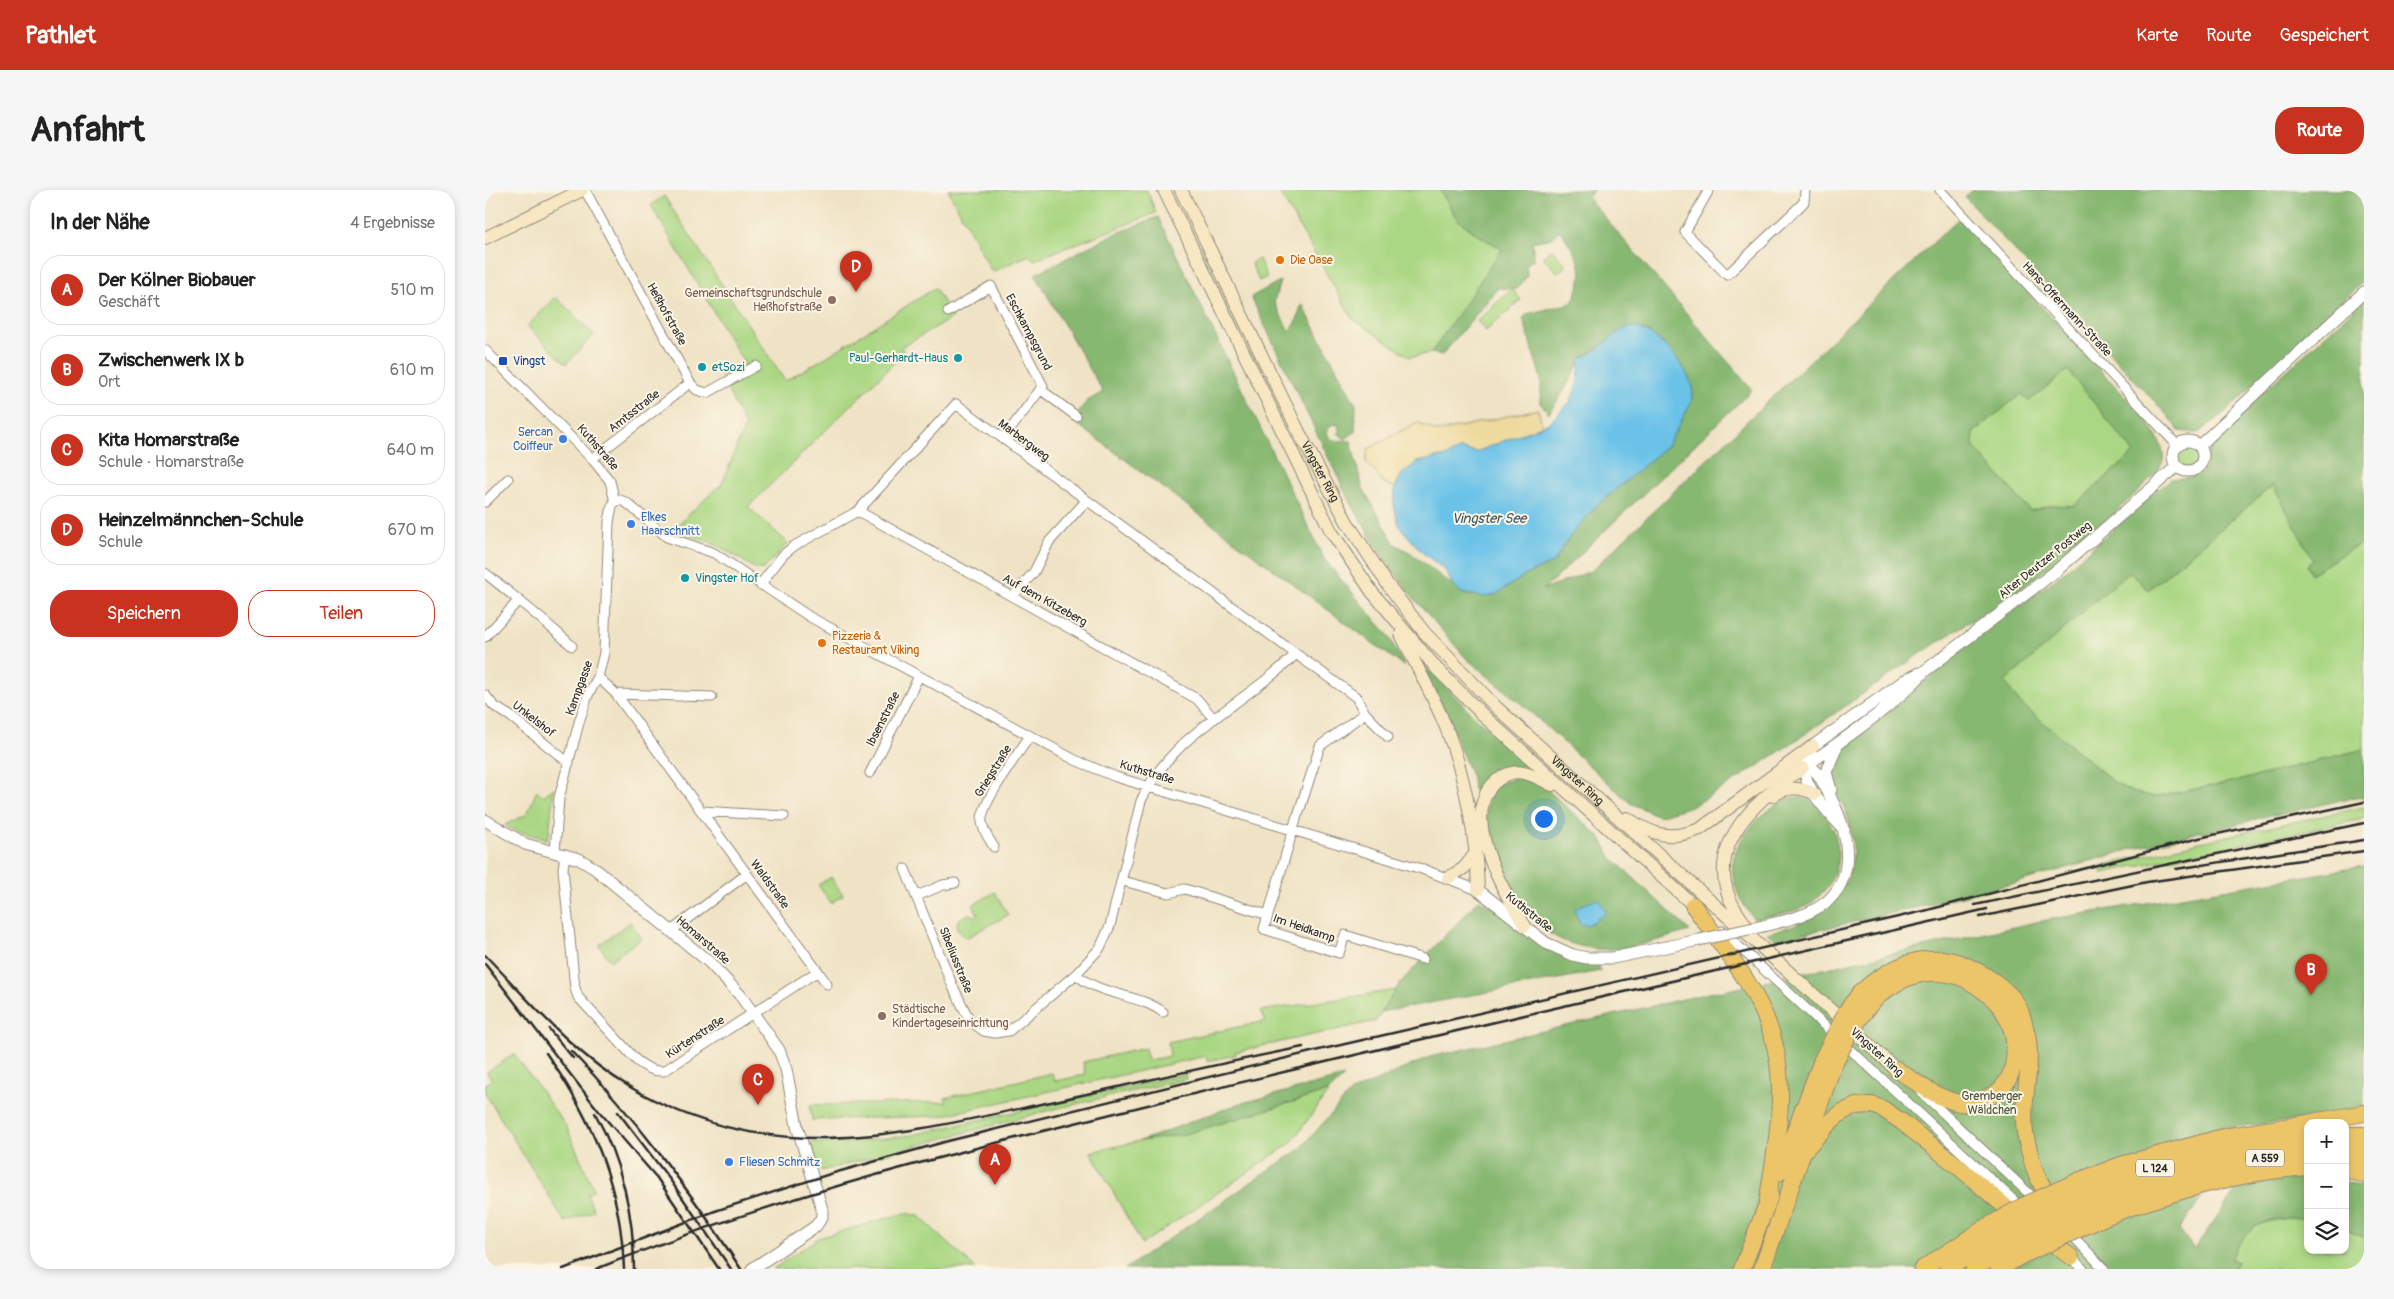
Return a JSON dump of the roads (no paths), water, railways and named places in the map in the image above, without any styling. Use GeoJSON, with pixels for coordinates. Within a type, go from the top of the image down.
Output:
{"type":"FeatureCollection","features":[{"type":"Feature","properties":{"kind":"highway"},"geometry":{"type":"LineString","coordinates":[[1693,905],[1743,977],[1758,1002],[1772,1036],[1780,1085],[1780,1113],[1767,1205]]}},
{"type":"Feature","properties":{"kind":"highway"},"geometry":{"type":"LineString","coordinates":[[1742,1269],[1767,1205],[1827,1065],[1849,1034],[1872,982],[1901,966],[1920,961],[1943,959],[1983,974],[2018,1005],[2031,1054],[2025,1110],[2025,1130],[2036,1172],[2046,1191],[2053,1217]]}},
{"type":"Feature","properties":{"kind":"highway"},"geometry":{"type":"LineString","coordinates":[[1865,998],[1911,976],[1929,972],[1948,973],[1972,983],[1984,991],[2005,1012],[2014,1039],[2015,1060],[2009,1078],[1999,1091],[1984,1100],[1961,1103],[1945,1098],[1896,1069]]}},
{"type":"Feature","properties":{"kind":"highway"},"geometry":{"type":"LineString","coordinates":[[1762,1269],[1803,1152],[1827,1065]]}},
{"type":"Feature","properties":{"kind":"highway"},"geometry":{"type":"LineString","coordinates":[[1803,1152],[1829,1123],[1843,1112],[1856,1106],[1872,1105],[1883,1109],[1960,1168],[2013,1215],[2071,1257]]}},
{"type":"Feature","properties":{"kind":"highway"},"geometry":{"type":"LineString","coordinates":[[2331,1119],[2364,1112]]}},
{"type":"Feature","properties":{"kind":"highway"},"geometry":{"type":"LineString","coordinates":[[2349,1124],[2364,1123]]}},
{"type":"Feature","properties":{"kind":"highway"},"geometry":{"type":"LineString","coordinates":[[1948,1269],[2093,1198],[2121,1165],[2207,1141],[2304,1124]]}},
{"type":"Feature","properties":{"kind":"highway"},"geometry":{"type":"LineString","coordinates":[[2349,1135],[2364,1135]]}},
{"type":"Feature","properties":{"kind":"highway","name":"A 559"},"geometry":{"type":"LineString","coordinates":[[2224,1158],[2304,1139]]}},
{"type":"Feature","properties":{"kind":"highway"},"geometry":{"type":"LineString","coordinates":[[2349,1150],[2364,1150]]}},
{"type":"Feature","properties":{"kind":"highway","name":"A 559"},"geometry":{"type":"LineString","coordinates":[[2224,1158],[2304,1152]]}},
{"type":"Feature","properties":{"kind":"highway","name":"L 124"},"geometry":{"type":"LineString","coordinates":[[2093,1198],[2129,1192],[2224,1158]]}},
{"type":"Feature","properties":{"kind":"highway"},"geometry":{"type":"LineString","coordinates":[[2349,1163],[2364,1161]]}},
{"type":"Feature","properties":{"kind":"highway"},"geometry":{"type":"LineString","coordinates":[[1974,1269],[2002,1242],[2023,1206],[2210,1182],[2241,1175],[2304,1167]]}},
{"type":"Feature","properties":{"kind":"highway"},"geometry":{"type":"LineString","coordinates":[[2349,1170],[2364,1175]]}},
{"type":"Feature","properties":{"kind":"highway"},"geometry":{"type":"LineString","coordinates":[[1774,1269],[1779,1222]]}},
{"type":"Feature","properties":{"kind":"highway"},"geometry":{"type":"LineString","coordinates":[[1922,1269],[2002,1242]]}},
{"type":"Feature","properties":{"kind":"highway"},"geometry":{"type":"LineString","coordinates":[[1999,1269],[2002,1242]]}},
{"type":"Feature","properties":{"kind":"main road"},"geometry":{"type":"LineString","coordinates":[[485,238],[516,220],[583,190]]}},
{"type":"Feature","properties":{"kind":"main road","name":"Vingster Ring"},"geometry":{"type":"LineString","coordinates":[[1164,190],[1331,531],[1367,586],[1437,669],[1487,719],[1693,905]]}},
{"type":"Feature","properties":{"kind":"main road","name":"Vingster Ring"},"geometry":{"type":"LineString","coordinates":[[1181,190],[1303,439],[1366,554],[1424,632],[1465,677],[1593,796],[1896,1069]]}},
{"type":"Feature","properties":{"kind":"main road"},"geometry":{"type":"LineString","coordinates":[[1389,612],[1436,705],[1456,754],[1475,854],[1478,890]]}},
{"type":"Feature","properties":{"kind":"main road"},"geometry":{"type":"LineString","coordinates":[[1593,796],[1639,826],[1656,834],[1685,835],[1719,817],[1785,765],[1813,746]]}},
{"type":"Feature","properties":{"kind":"main road"},"geometry":{"type":"LineString","coordinates":[[1785,765],[1806,765]]}},
{"type":"Feature","properties":{"kind":"main road"},"geometry":{"type":"LineString","coordinates":[[1757,944],[1732,905],[1723,875],[1725,857],[1730,842],[1746,817],[1765,797],[1806,765]]}},
{"type":"Feature","properties":{"kind":"main road"},"geometry":{"type":"LineString","coordinates":[[1525,926],[1501,886],[1490,861],[1483,830],[1483,808],[1486,794],[1492,784],[1511,773],[1529,773],[1570,794]]}},
{"type":"Feature","properties":{"kind":"main road"},"geometry":{"type":"LineString","coordinates":[[1746,817],[1779,792],[1802,789],[1815,794]]}},
{"type":"Feature","properties":{"kind":"main road"},"geometry":{"type":"LineString","coordinates":[[1449,878],[1464,868],[1475,854]]}},
{"type":"Feature","properties":{"kind":"main road"},"geometry":{"type":"LineString","coordinates":[[1478,890],[1485,882],[1490,861]]}},
{"type":"Feature","properties":{"kind":"street","name":"Heßhofstraße"},"geometry":{"type":"LineString","coordinates":[[583,190],[691,383]]}},
{"type":"Feature","properties":{"kind":"street"},"geometry":{"type":"LineString","coordinates":[[1709,190],[1685,232],[1727,276],[1804,202],[1805,190]]}},
{"type":"Feature","properties":{"kind":"street","name":"Hans-Offermann-Straße"},"geometry":{"type":"LineString","coordinates":[[1940,190],[2177,446]]}},
{"type":"Feature","properties":{"kind":"street","name":"Eschkampsgrund"},"geometry":{"type":"LineString","coordinates":[[948,312],[991,286],[1043,386],[1003,440]]}},
{"type":"Feature","properties":{"kind":"street"},"geometry":{"type":"LineString","coordinates":[[2199,446],[2364,292]]}},
{"type":"Feature","properties":{"kind":"street","name":"Kuthstraße"},"geometry":{"type":"LineString","coordinates":[[485,350],[592,459],[610,481],[615,502],[620,500],[627,503],[667,536],[714,553],[810,617],[1075,760],[1116,777],[1147,787],[1449,878],[1478,890],[1534,935],[1558,950],[1593,958],[1626,957],[1763,926],[1816,910],[1834,894],[1845,873],[1848,858],[1844,830],[1837,811],[1825,787],[1806,765]]}},
{"type":"Feature","properties":{"kind":"street"},"geometry":{"type":"LineString","coordinates":[[691,383],[697,390],[707,393],[756,366]]}},
{"type":"Feature","properties":{"kind":"street","name":"Amtsstraße"},"geometry":{"type":"LineString","coordinates":[[592,459],[691,383]]}},
{"type":"Feature","properties":{"kind":"street","name":"Eschkampsgrund"},"geometry":{"type":"LineString","coordinates":[[1041,390],[1076,416]]}},
{"type":"Feature","properties":{"kind":"street","name":"Marbergweg"},"geometry":{"type":"LineString","coordinates":[[760,585],[783,555],[794,546],[858,511],[956,404],[1086,501],[1356,696],[1365,713],[1388,737]]}},
{"type":"Feature","properties":{"kind":"street"},"geometry":{"type":"LineString","coordinates":[[2188,441],[2199,446],[2203,457],[2198,468],[2187,472],[2176,467],[2172,456],[2177,446],[2188,441]]}},
{"type":"Feature","properties":{"kind":"street","name":"Alter Deutzer Postweg"},"geometry":{"type":"LineString","coordinates":[[1806,765],[1838,743],[1909,688],[1926,670],[2056,571],[2176,467]]}},
{"type":"Feature","properties":{"kind":"street"},"geometry":{"type":"LineString","coordinates":[[485,502],[508,479]]}},
{"type":"Feature","properties":{"kind":"street"},"geometry":{"type":"LineString","coordinates":[[1013,596],[1034,572],[1049,542],[1086,501]]}},
{"type":"Feature","properties":{"kind":"street","name":"Kampgasse"},"geometry":{"type":"LineString","coordinates":[[615,502],[610,513],[604,653],[598,677],[588,695],[558,806],[560,853],[575,988],[583,1004],[637,1061],[647,1068]]}},
{"type":"Feature","properties":{"kind":"street","name":"Auf dem Kitzeberg"},"geometry":{"type":"LineString","coordinates":[[858,511],[1197,699],[1214,719]]}},
{"type":"Feature","properties":{"kind":"street"},"geometry":{"type":"LineString","coordinates":[[485,573],[518,601],[528,606],[572,646]]}},
{"type":"Feature","properties":{"kind":"street"},"geometry":{"type":"LineString","coordinates":[[485,637],[518,601]]}},
{"type":"Feature","properties":{"kind":"street"},"geometry":{"type":"LineString","coordinates":[[1147,787],[1179,746],[1277,674],[1296,654]]}},
{"type":"Feature","properties":{"kind":"street","name":"Alter Deutzer Postweg"},"geometry":{"type":"LineString","coordinates":[[1813,746],[1905,680],[1926,670]]}},
{"type":"Feature","properties":{"kind":"street","name":"Ibsenstraße"},"geometry":{"type":"LineString","coordinates":[[870,773],[919,676]]}},
{"type":"Feature","properties":{"kind":"street","name":"Waldstraße"},"geometry":{"type":"LineString","coordinates":[[598,677],[617,694],[827,984]]}},
{"type":"Feature","properties":{"kind":"street"},"geometry":{"type":"LineString","coordinates":[[617,694],[712,697]]}},
{"type":"Feature","properties":{"kind":"street","name":"Unkelshof"},"geometry":{"type":"LineString","coordinates":[[485,695],[494,706],[510,716],[569,762]]}},
{"type":"Feature","properties":{"kind":"street","name":"Im Heidkamp"},"geometry":{"type":"LineString","coordinates":[[1365,713],[1320,746],[1264,929],[1339,953],[1345,936],[1423,959]]}},
{"type":"Feature","properties":{"kind":"street","name":"Griegstraße"},"geometry":{"type":"LineString","coordinates":[[994,847],[985,834],[981,822],[982,814],[1001,780],[1030,736]]}},
{"type":"Feature","properties":{"kind":"street"},"geometry":{"type":"LineString","coordinates":[[1837,811],[1827,772],[1838,743]]}},
{"type":"Feature","properties":{"kind":"street"},"geometry":{"type":"LineString","coordinates":[[1813,746],[1806,765],[1815,794],[1844,830]]}},
{"type":"Feature","properties":{"kind":"street","name":"Sibeliusstraße"},"geometry":{"type":"LineString","coordinates":[[905,869],[964,1012],[970,1021],[984,1031],[1002,1033],[1016,1027],[1076,974],[1100,948],[1110,926],[1123,881],[1141,801],[1147,787]]}},
{"type":"Feature","properties":{"kind":"street"},"geometry":{"type":"LineString","coordinates":[[702,811],[784,816]]}},
{"type":"Feature","properties":{"kind":"street","name":"Homarstraße"},"geometry":{"type":"LineString","coordinates":[[485,820],[525,844],[560,853],[594,868],[709,962],[754,1014],[779,1050],[786,1069],[797,1126],[822,1209],[820,1221],[809,1232],[752,1269]]}},
{"type":"Feature","properties":{"kind":"street"},"geometry":{"type":"LineString","coordinates":[[671,931],[747,874]]}},
{"type":"Feature","properties":{"kind":"street","name":"Im Heidkamp"},"geometry":{"type":"LineString","coordinates":[[1123,881],[1168,893],[1185,889],[1268,915]]}},
{"type":"Feature","properties":{"kind":"street"},"geometry":{"type":"LineString","coordinates":[[917,896],[943,885],[955,883]]}},
{"type":"Feature","properties":{"kind":"street","name":"Vingster Ring"},"geometry":{"type":"LineString","coordinates":[[1693,905],[2004,1190],[2083,1269]]}},
{"type":"Feature","properties":{"kind":"street"},"geometry":{"type":"LineString","coordinates":[[754,1014],[818,971]]}},
{"type":"Feature","properties":{"kind":"street"},"geometry":{"type":"LineString","coordinates":[[1076,974],[1087,984],[1151,1003],[1163,1012]]}},
{"type":"Feature","properties":{"kind":"street","name":"Kürtenstraße"},"geometry":{"type":"LineString","coordinates":[[647,1068],[657,1072],[664,1071],[754,1014]]}},
{"type":"Feature","properties":{"kind":"street","name":"Vingster Ring"},"geometry":{"type":"LineString","coordinates":[[1896,1069],[2053,1217],[2104,1269]]}},
{"type":"Feature","properties":{"kind":"water","name":"Vingster See"},"geometry":{"type":"Polygon","coordinates":[[[1636,327],[1646,331],[1671,351],[1684,369],[1693,387],[1691,403],[1667,446],[1596,506],[1568,539],[1554,562],[1527,574],[1495,595],[1484,597],[1462,593],[1453,586],[1446,571],[1422,552],[1399,526],[1394,506],[1395,488],[1401,475],[1417,462],[1447,456],[1461,449],[1476,452],[1549,423],[1570,402],[1578,382],[1580,359],[1597,350],[1617,333],[1636,327]]]}},
{"type":"Feature","properties":{"kind":"water"},"geometry":{"type":"Polygon","coordinates":[[[1598,899],[1605,909],[1605,914],[1590,924],[1581,925],[1575,912],[1576,907],[1598,899]]]}},
{"type":"Feature","properties":{"kind":"railway"},"geometry":{"type":"LineString","coordinates":[[563,1269],[715,1211],[830,1174],[948,1141],[1319,1050],[1924,911],[2199,838],[2364,802]]}},
{"type":"Feature","properties":{"kind":"railway"},"geometry":{"type":"LineString","coordinates":[[1975,905],[2364,823]]}},
{"type":"Feature","properties":{"kind":"railway"},"geometry":{"type":"LineString","coordinates":[[2176,869],[2364,840]]}},
{"type":"Feature","properties":{"kind":"railway"},"geometry":{"type":"LineString","coordinates":[[1980,917],[2147,882],[2364,851]]}},
{"type":"Feature","properties":{"kind":"railway"},"geometry":{"type":"LineString","coordinates":[[596,1269],[740,1216],[813,1193],[961,1152],[1385,1048],[1987,909]]}},
{"type":"Feature","properties":{"kind":"railway"},"geometry":{"type":"LineString","coordinates":[[485,955],[571,1043],[609,1074],[630,1087],[682,1113],[733,1129],[784,1137],[835,1138],[886,1134],[938,1126],[1303,1047]]}},
{"type":"Feature","properties":{"kind":"railway"},"geometry":{"type":"LineString","coordinates":[[485,964],[598,1110],[657,1178],[719,1269]]}},
{"type":"Feature","properties":{"kind":"railway"},"geometry":{"type":"LineString","coordinates":[[549,1029],[573,1058]]}},
{"type":"Feature","properties":{"kind":"railway"},"geometry":{"type":"LineString","coordinates":[[571,1051],[640,1129],[702,1211],[741,1269]]}},
{"type":"Feature","properties":{"kind":"railway"},"geometry":{"type":"LineString","coordinates":[[546,1053],[578,1103],[602,1155],[617,1210],[622,1239],[624,1269]]}},
{"type":"Feature","properties":{"kind":"railway"},"geometry":{"type":"LineString","coordinates":[[618,1112],[671,1181],[731,1269]]}},
{"type":"Feature","properties":{"kind":"railway"},"geometry":{"type":"LineString","coordinates":[[595,1113],[619,1169],[629,1209],[634,1269]]}},
{"type":"Feature","properties":{"kind":"place","name":"Die Oase"},"geometry":{"type":"Point","coordinates":[1280,260]}},
{"type":"Feature","properties":{"kind":"place","name":"Heinzelmännchen-Schule"},"geometry":{"type":"Point","coordinates":[856,292]}},
{"type":"Feature","properties":{"kind":"place","name":"Gemeinschaftsgrundschule Heßhofstraße"},"geometry":{"type":"Point","coordinates":[832,300]}},
{"type":"Feature","properties":{"kind":"place","name":"Paul-Gerhardt-Haus"},"geometry":{"type":"Point","coordinates":[958,358]}},
{"type":"Feature","properties":{"kind":"place","name":"Vingst"},"geometry":{"type":"Point","coordinates":[503,361]}},
{"type":"Feature","properties":{"kind":"place","name":"etSozi"},"geometry":{"type":"Point","coordinates":[702,367]}},
{"type":"Feature","properties":{"kind":"place","name":"Sercan Coiffeur"},"geometry":{"type":"Point","coordinates":[563,439]}},
{"type":"Feature","properties":{"kind":"place","name":"Elkes Haarschnitt"},"geometry":{"type":"Point","coordinates":[631,524]}},
{"type":"Feature","properties":{"kind":"place","name":"Vingster Hof"},"geometry":{"type":"Point","coordinates":[685,578]}},
{"type":"Feature","properties":{"kind":"place","name":"Pizzeria & Restaurant Viking"},"geometry":{"type":"Point","coordinates":[822,643]}},
{"type":"Feature","properties":{"kind":"place","name":"Zwischenwerk IX b"},"geometry":{"type":"Point","coordinates":[2311,995]}},
{"type":"Feature","properties":{"kind":"place","name":"Städtische Kindertageseinrichtung"},"geometry":{"type":"Point","coordinates":[882,1016]}},
{"type":"Feature","properties":{"kind":"place","name":"Kita Homarstraße"},"geometry":{"type":"Point","coordinates":[758,1105]}},
{"type":"Feature","properties":{"kind":"place","name":"Fliesen Schmitz"},"geometry":{"type":"Point","coordinates":[729,1162]}},
{"type":"Feature","properties":{"kind":"place","name":"Der Kölner Biobauer"},"geometry":{"type":"Point","coordinates":[995,1185]}},
{"type":"Feature","properties":{"kind":"park label","name":"Gremberger Wäldchen"},"geometry":{"type":"Point","coordinates":[1992,1103]}}]}
